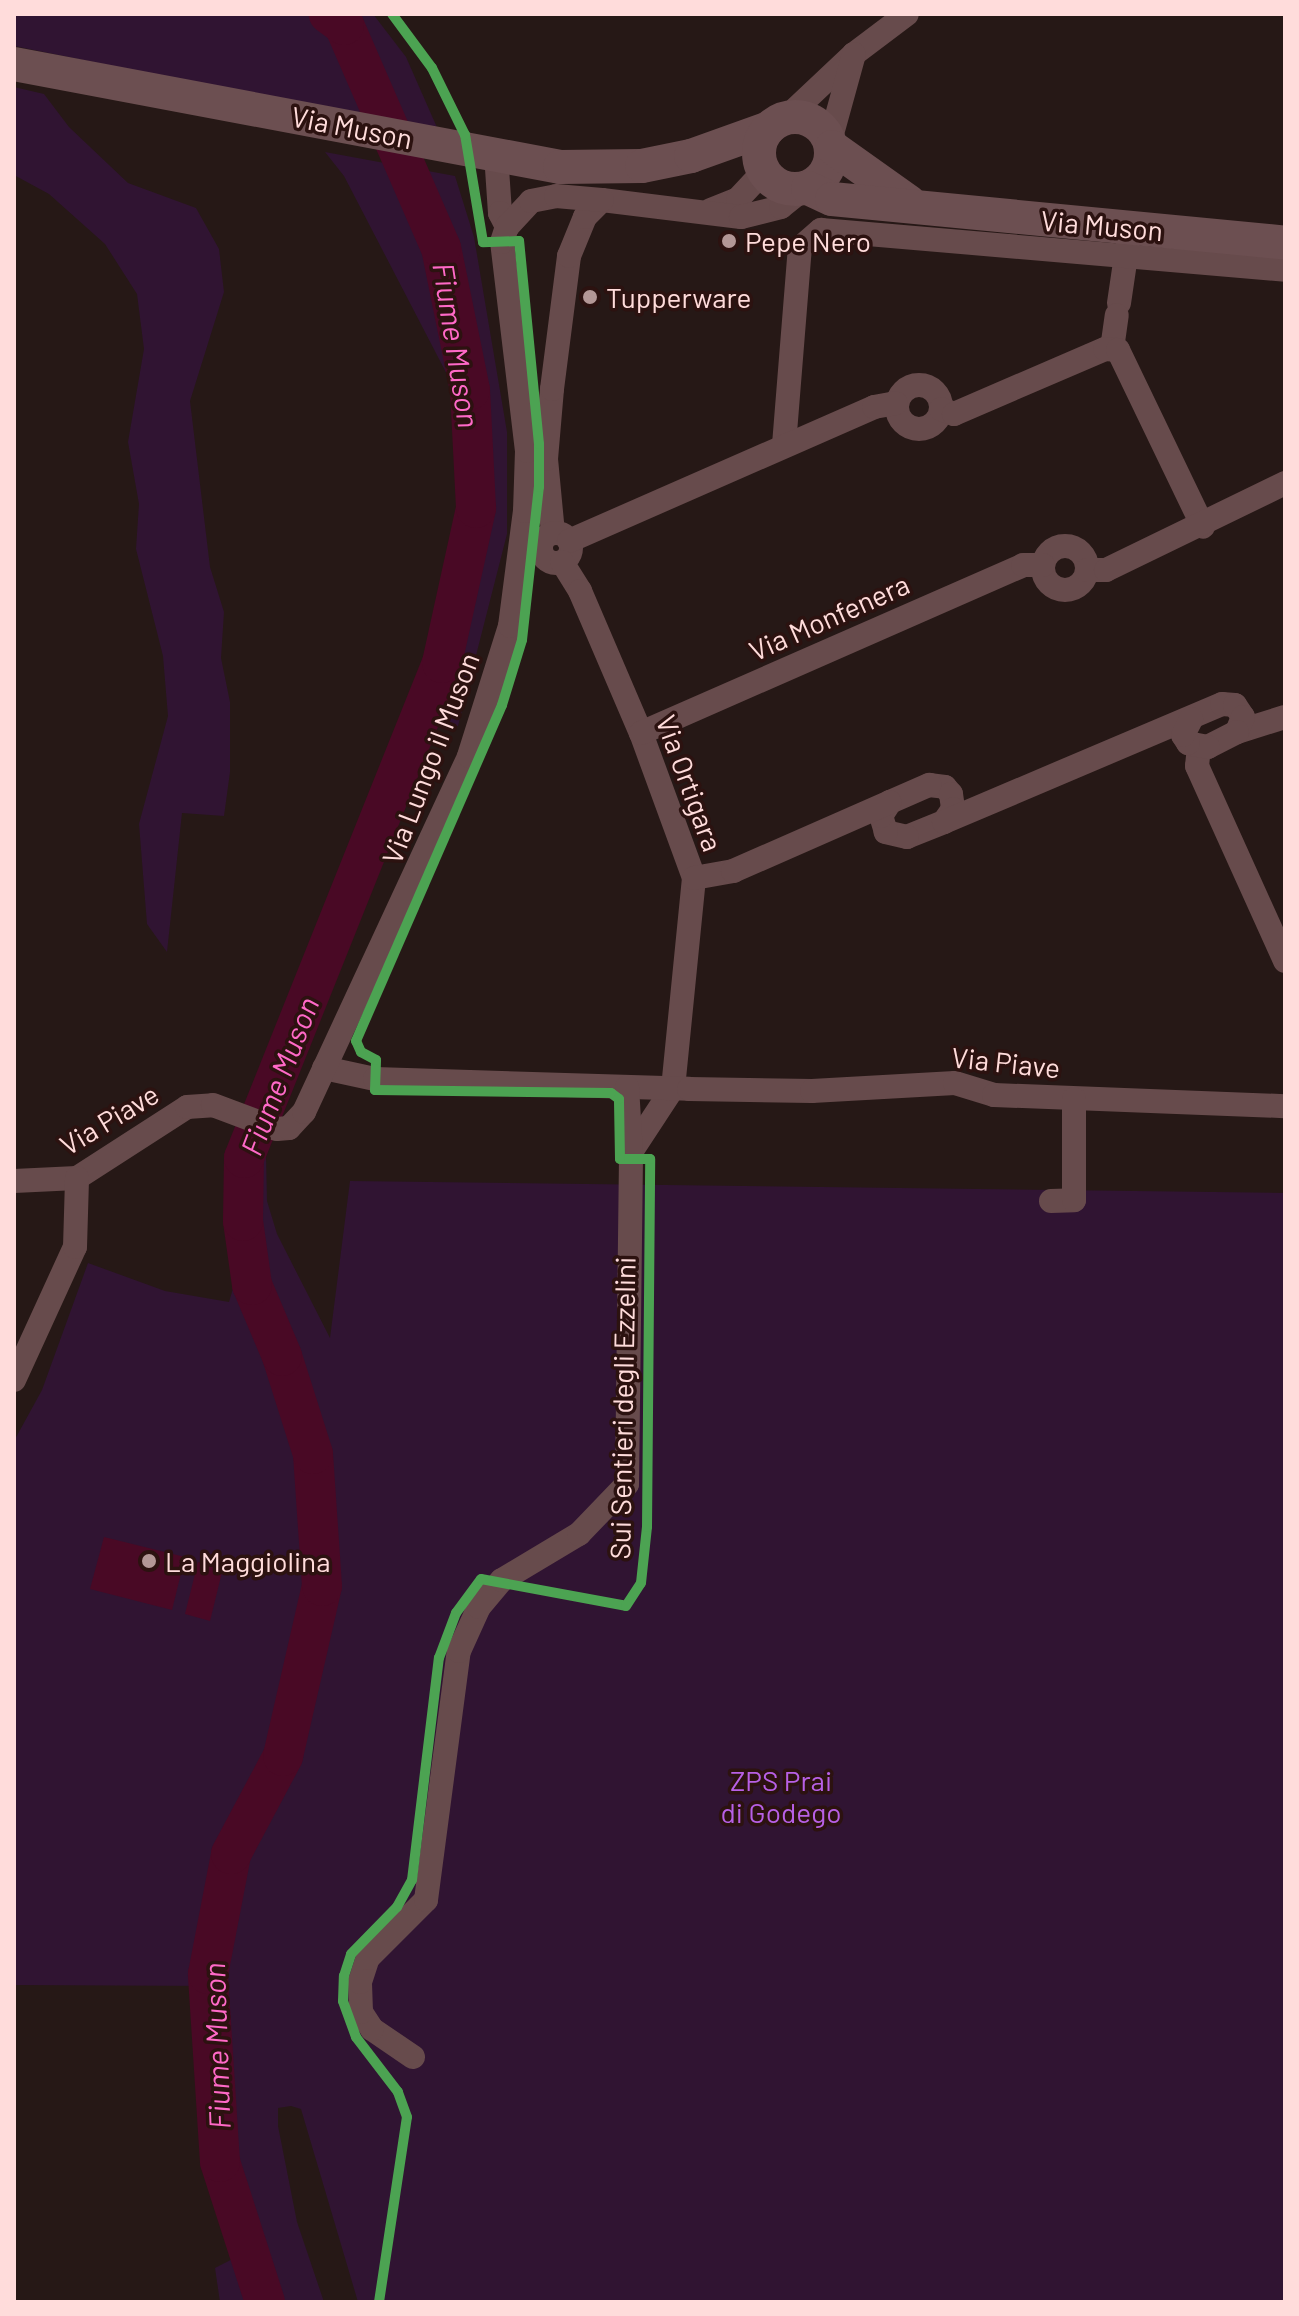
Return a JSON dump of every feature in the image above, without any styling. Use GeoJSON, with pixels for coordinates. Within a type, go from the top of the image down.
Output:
{"type":"FeatureCollection","features":[{"type":"Feature","properties":{"kind":"main road","name":"Via Muson"},"geometry":{"type":"LineString","coordinates":[[14,64],[496,154],[607,170],[691,156],[777,123],[811,120],[831,144],[895,196],[920,207]]}},
{"type":"Feature","properties":{"kind":"main road"},"geometry":{"type":"LineString","coordinates":[[763,169],[759,146],[777,123]]}},
{"type":"Feature","properties":{"kind":"main road"},"geometry":{"type":"LineString","coordinates":[[805,188],[827,171],[831,144]]}},
{"type":"Feature","properties":{"kind":"main road","name":"Via Muson"},"geometry":{"type":"LineString","coordinates":[[691,156],[763,169],[776,184],[805,188],[832,199],[920,207],[1128,242],[1285,243]]}},
{"type":"Feature","properties":{"kind":"street"},"geometry":{"type":"LineString","coordinates":[[777,123],[854,54],[907,14]]}},
{"type":"Feature","properties":{"kind":"street"},"geometry":{"type":"LineString","coordinates":[[831,144],[854,54]]}},
{"type":"Feature","properties":{"kind":"street","name":"Via Lungo il Muson"},"geometry":{"type":"LineString","coordinates":[[277,1129],[289,1128],[304,1112],[469,756],[510,626],[520,566],[527,451],[502,242],[507,227],[500,213],[496,154]]}},
{"type":"Feature","properties":{"kind":"street"},"geometry":{"type":"LineString","coordinates":[[711,210],[738,199],[763,169]]}},
{"type":"Feature","properties":{"kind":"street"},"geometry":{"type":"LineString","coordinates":[[507,227],[540,198],[711,210],[741,217],[781,207],[805,188]]}},
{"type":"Feature","properties":{"kind":"street"},"geometry":{"type":"LineString","coordinates":[[602,200],[576,234],[565,278],[546,459],[561,545],[784,445],[874,407],[896,403],[904,390],[918,385],[937,395],[941,409],[954,414],[1112,349]]}},
{"type":"Feature","properties":{"kind":"street"},"geometry":{"type":"LineString","coordinates":[[784,445],[800,248],[821,230],[1128,242],[1285,270]]}},
{"type":"Feature","properties":{"kind":"street"},"geometry":{"type":"LineString","coordinates":[[1112,349],[1128,242]]}},
{"type":"Feature","properties":{"kind":"street"},"geometry":{"type":"LineString","coordinates":[[1112,349],[1123,356],[1203,527]]}},
{"type":"Feature","properties":{"kind":"street","name":"Via Monfenera"},"geometry":{"type":"LineString","coordinates":[[641,733],[1023,565],[1043,565],[1046,581],[1056,589],[1080,585],[1087,570],[1106,570],[1203,527],[1285,483]]}},
{"type":"Feature","properties":{"kind":"street","name":"Via Ortigara"},"geometry":{"type":"LineString","coordinates":[[561,545],[641,733],[694,878],[673,1088]]}},
{"type":"Feature","properties":{"kind":"street"},"geometry":{"type":"LineString","coordinates":[[886,814],[895,837],[907,837],[977,806],[1184,732],[1222,704],[1235,705],[1240,725],[1281,719]]}},
{"type":"Feature","properties":{"kind":"street"},"geometry":{"type":"LineString","coordinates":[[1184,732],[1285,961]]}},
{"type":"Feature","properties":{"kind":"street"},"geometry":{"type":"LineString","coordinates":[[694,878],[733,871],[858,816],[886,814],[929,785],[977,806]]}},
{"type":"Feature","properties":{"kind":"street"},"geometry":{"type":"LineString","coordinates":[[944,822],[953,809],[951,794]]}},
{"type":"Feature","properties":{"kind":"street","name":"Via Piave"},"geometry":{"type":"LineString","coordinates":[[324,1068],[375,1079],[627,1087],[812,1091],[955,1083],[994,1095],[1285,1106]]}},
{"type":"Feature","properties":{"kind":"street"},"geometry":{"type":"LineString","coordinates":[[413,2057],[372,2029],[361,2012],[360,1982],[368,1958],[426,1900],[459,1651],[479,1607],[502,1580],[579,1534],[627,1484],[631,1156],[627,1087]]}},
{"type":"Feature","properties":{"kind":"street"},"geometry":{"type":"LineString","coordinates":[[631,1156],[666,1106],[673,1088]]}},
{"type":"Feature","properties":{"kind":"street"},"geometry":{"type":"LineString","coordinates":[[1051,1201],[1074,1200],[1074,1099]]}},
{"type":"Feature","properties":{"kind":"street","name":"Via Piave"},"geometry":{"type":"LineString","coordinates":[[14,1181],[77,1178],[187,1107],[213,1105],[277,1129]]}},
{"type":"Feature","properties":{"kind":"street"},"geometry":{"type":"LineString","coordinates":[[14,1380],[75,1247],[77,1178]]}},
{"type":"Feature","properties":{"kind":"green space"},"geometry":{"type":"Polygon","coordinates":[[[14,14],[373,14],[406,57],[439,132],[14,46],[14,14]]]}},
{"type":"Feature","properties":{"kind":"green space"},"geometry":{"type":"Polygon","coordinates":[[[14,87],[44,94],[69,127],[128,183],[196,208],[219,249],[224,292],[190,401],[210,567],[224,612],[221,658],[230,702],[230,772],[224,816],[182,813],[167,952],[147,924],[139,824],[168,716],[163,656],[136,549],[139,504],[128,442],[144,349],[137,294],[105,244],[49,194],[14,175],[14,87]]]}},
{"type":"Feature","properties":{"kind":"green space"},"geometry":{"type":"Polygon","coordinates":[[[325,152],[455,176],[474,237],[507,432],[507,534],[458,726],[417,723],[461,637],[452,384],[344,176],[325,152]]]}},
{"type":"Feature","properties":{"kind":"green space","name":"ZPS Prai di Godego"},"geometry":{"type":"Polygon","coordinates":[[[237,1139],[266,1155],[267,1201],[277,1234],[330,1338],[350,1181],[1285,1193],[1285,2302],[358,2302],[301,2109],[291,2106],[278,2108],[278,2126],[297,2222],[324,2302],[220,2302],[215,2268],[252,2249],[226,2125],[219,1986],[14,1985],[14,1441],[42,1390],[88,1263],[165,1291],[229,1302],[246,1245],[231,1170],[237,1139]]]}},
{"type":"Feature","properties":{"kind":"shaded area"},"geometry":{"type":"Polygon","coordinates":[[[104,1537],[185,1557],[172,1610],[90,1589],[104,1537]]]}},
{"type":"Feature","properties":{"kind":"shaded area"},"geometry":{"type":"Polygon","coordinates":[[[198,1562],[223,1568],[210,1621],[185,1614],[198,1562]]]}},
{"type":"Feature","properties":{"kind":"waterway","name":"Fiume Muson"},"geometry":{"type":"LineString","coordinates":[[265,2302],[220,2162],[208,1974],[231,1854],[283,1756],[322,1586],[313,1454],[282,1356],[252,1285],[243,1221],[244,1158],[442,663],[476,508],[470,390],[441,248],[344,25],[329,14]]}},
{"type":"Feature","properties":{"kind":"cycle path","name":"Sui Sentieri degli Ezzelini"},"geometry":{"type":"LineString","coordinates":[[379,2302],[407,2117],[398,2092],[356,2037],[343,2001],[344,1976],[351,1954],[397,1907],[412,1880],[439,1658],[456,1613],[481,1579],[626,1606],[641,1583],[647,1527],[650,1159],[620,1159],[619,1099],[611,1093],[375,1090],[376,1060],[361,1052],[356,1041],[502,705],[522,640],[539,487],[539,444],[519,241],[483,242],[465,135],[432,68],[392,14]]}},
{"type":"Feature","properties":{"kind":"place","name":"Pepe Nero"},"geometry":{"type":"Point","coordinates":[729,241]}},
{"type":"Feature","properties":{"kind":"place","name":"Tupperware"},"geometry":{"type":"Point","coordinates":[590,297]}},
{"type":"Feature","properties":{"kind":"place","name":"La Maggiolina"},"geometry":{"type":"Point","coordinates":[149,1561]}}]}
